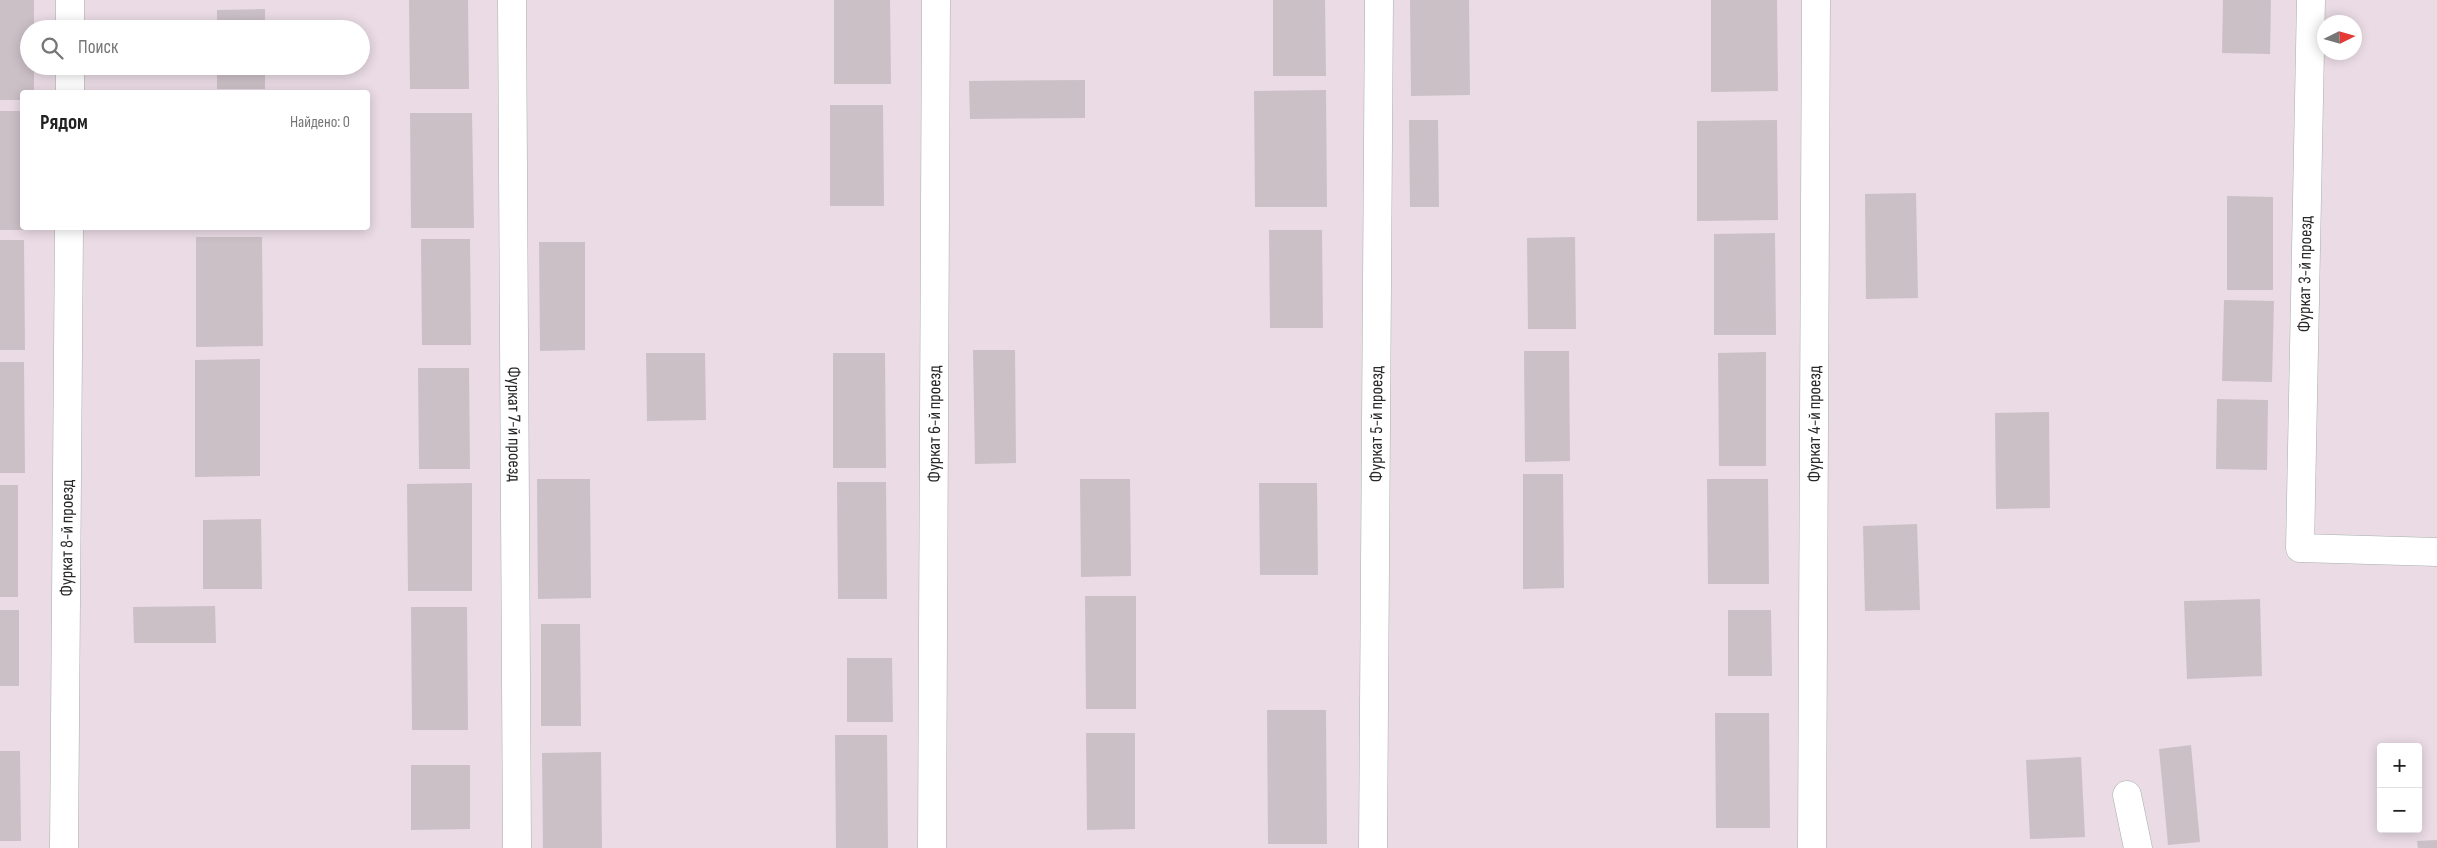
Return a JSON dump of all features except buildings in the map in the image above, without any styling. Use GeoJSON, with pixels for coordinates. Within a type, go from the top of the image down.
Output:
{"type":"FeatureCollection","features":[{"type":"Feature","properties":{"kind":"street"},"geometry":{"type":"LineString","coordinates":[[70,0],[70,20]]}},
{"type":"Feature","properties":{"kind":"street","name":"Фуркат 7-й проезд"},"geometry":{"type":"LineString","coordinates":[[512,0],[517,848]]}},
{"type":"Feature","properties":{"kind":"street","name":"Фуркат 6-й проезд"},"geometry":{"type":"LineString","coordinates":[[932,848],[936,0]]}},
{"type":"Feature","properties":{"kind":"street","name":"Фуркат 5-й проезд"},"geometry":{"type":"LineString","coordinates":[[1373,848],[1379,0]]}},
{"type":"Feature","properties":{"kind":"street","name":"Фуркат 4-й проезд"},"geometry":{"type":"LineString","coordinates":[[1812,848],[1816,0]]}},
{"type":"Feature","properties":{"kind":"street","name":"Фуркат 3-й проезд"},"geometry":{"type":"LineString","coordinates":[[2311,0],[2300,548],[2437,552]]}},
{"type":"Feature","properties":{"kind":"street"},"geometry":{"type":"LineString","coordinates":[[70,75],[70,90]]}},
{"type":"Feature","properties":{"kind":"street","name":"Фуркат 8-й проезд"},"geometry":{"type":"LineString","coordinates":[[64,848],[69,230]]}},
{"type":"Feature","properties":{"kind":"street"},"geometry":{"type":"LineString","coordinates":[[2127,796],[2138,848]]}}]}
